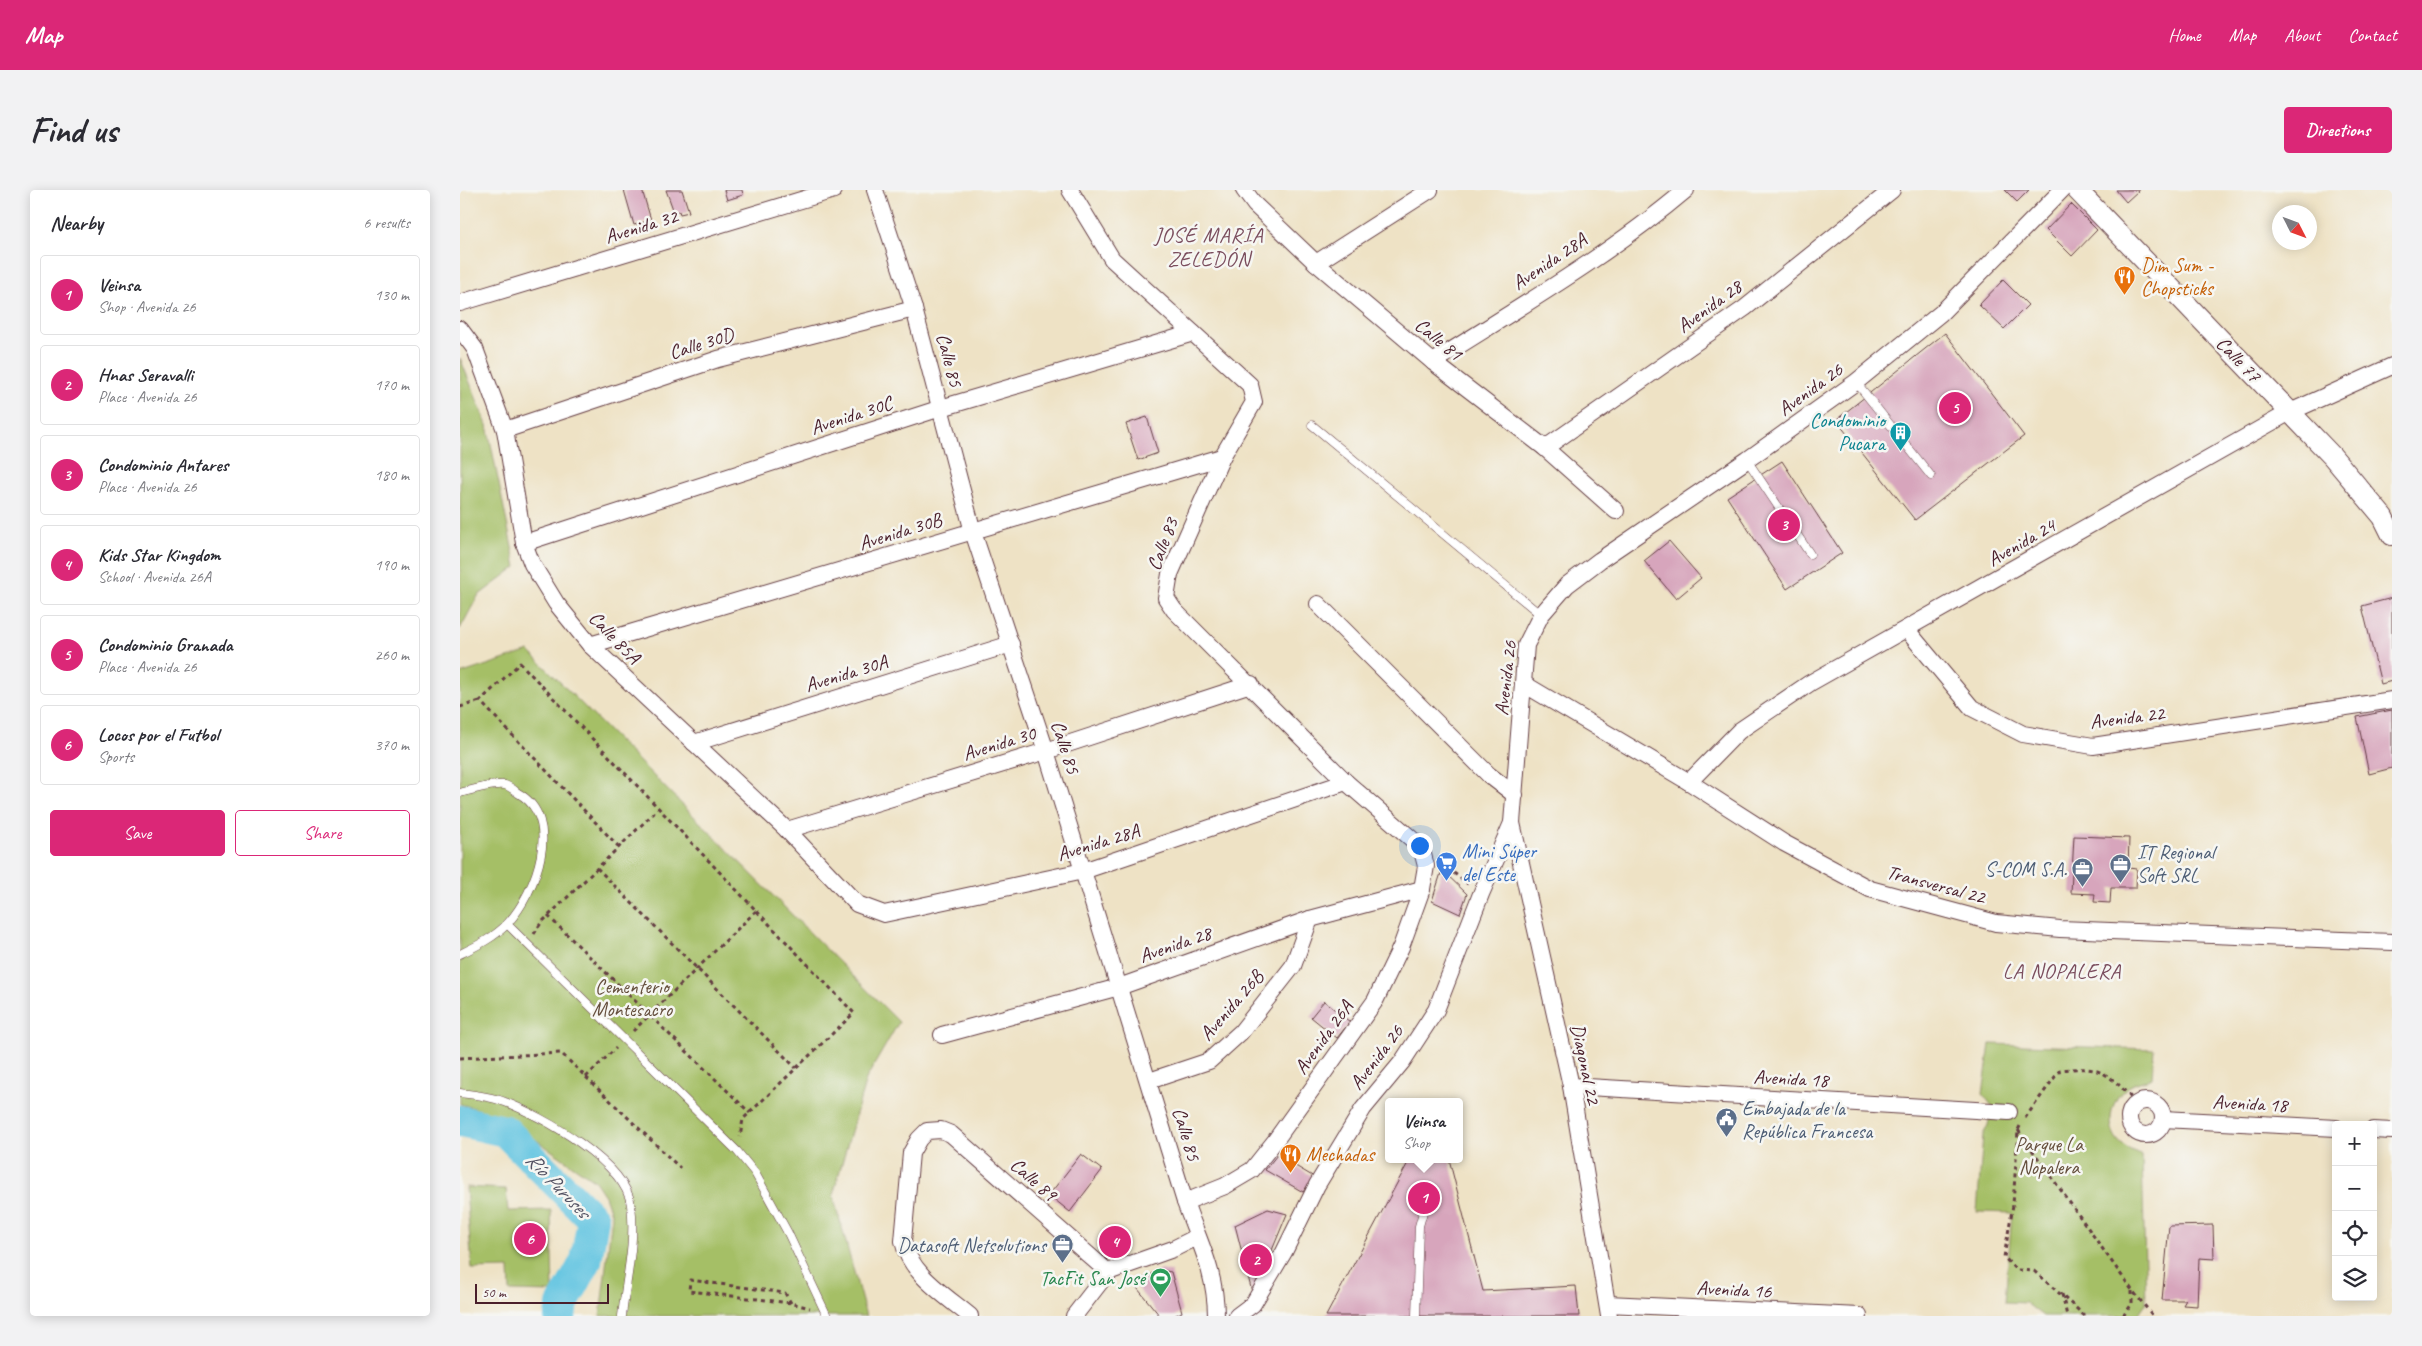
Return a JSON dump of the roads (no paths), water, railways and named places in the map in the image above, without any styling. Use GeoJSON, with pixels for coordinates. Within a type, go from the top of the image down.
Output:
{"type":"FeatureCollection","features":[{"type":"Feature","properties":{"kind":"street","name":"Avenida 32"},"geometry":{"type":"LineString","coordinates":[[460,303],[834,190]]}},
{"type":"Feature","properties":{"kind":"street","name":"Calle 85"},"geometry":{"type":"LineString","coordinates":[[876,190],[914,309],[973,532],[1046,751],[1185,1202],[1209,1265],[1216,1291],[1216,1316]]}},
{"type":"Feature","properties":{"kind":"street","name":"Calle 83"},"geometry":{"type":"LineString","coordinates":[[1070,190],[1112,259],[1250,386],[1254,402],[1222,457],[1170,574],[1166,598],[1174,610],[1251,684],[1346,782],[1421,847]]}},
{"type":"Feature","properties":{"kind":"street","name":"Calle 81"},"geometry":{"type":"LineString","coordinates":[[1244,190],[1267,218],[1316,263],[1432,362],[1545,448],[1616,511]]}},
{"type":"Feature","properties":{"kind":"street"},"geometry":{"type":"LineString","coordinates":[[1316,263],[1430,190]]}},
{"type":"Feature","properties":{"kind":"street","name":"Avenida 28A"},"geometry":{"type":"LineString","coordinates":[[1432,362],[1549,288],[1662,210],[1686,190]]}},
{"type":"Feature","properties":{"kind":"street","name":"Avenida 28"},"geometry":{"type":"LineString","coordinates":[[1545,448],[1745,308],[1892,190]]}},
{"type":"Feature","properties":{"kind":"street","name":"Avenida 26"},"geometry":{"type":"LineString","coordinates":[[1237,1316],[1253,1304],[1284,1252],[1317,1185],[1363,1109],[1402,1062],[1436,1010],[1481,894],[1512,822],[1526,645],[1541,615],[1567,585],[1600,560],[1747,460],[1856,382],[1941,313],[2062,190]]}},
{"type":"Feature","properties":{"kind":"street","name":"Calle 77"},"geometry":{"type":"LineString","coordinates":[[2077,190],[2339,464],[2383,517],[2392,535]]}},
{"type":"Feature","properties":{"kind":"street","name":"Calle 30D"},"geometry":{"type":"LineString","coordinates":[[505,430],[718,358],[914,309]]}},
{"type":"Feature","properties":{"kind":"street","name":"Calle 85A"},"geometry":{"type":"LineString","coordinates":[[460,329],[474,349],[505,430],[524,543],[532,564],[556,603],[590,645],[787,830],[857,904]]}},
{"type":"Feature","properties":{"kind":"street","name":"Avenida 30C"},"geometry":{"type":"LineString","coordinates":[[524,543],[941,408],[1193,333]]}},
{"type":"Feature","properties":{"kind":"street","name":"Avenida 24"},"geometry":{"type":"LineString","coordinates":[[1689,782],[1740,731],[1810,683],[1907,630],[2290,412],[2392,366]]}},
{"type":"Feature","properties":{"kind":"street","name":"Avenida 30B"},"geometry":{"type":"LineString","coordinates":[[590,645],[1222,457]]}},
{"type":"Feature","properties":{"kind":"street"},"geometry":{"type":"LineString","coordinates":[[1318,604],[1489,775],[1515,795]]}},
{"type":"Feature","properties":{"kind":"street","name":"Avenida 22"},"geometry":{"type":"LineString","coordinates":[[1907,630],[1972,708],[2022,734],[2093,746],[2392,700]]}},
{"type":"Feature","properties":{"kind":"street","name":"Avenida 30A"},"geometry":{"type":"LineString","coordinates":[[694,743],[1011,644]]}},
{"type":"Feature","properties":{"kind":"street","name":"Avenida 30"},"geometry":{"type":"LineString","coordinates":[[787,830],[1046,751],[1251,684]]}},
{"type":"Feature","properties":{"kind":"street","name":"Transversal 22"},"geometry":{"type":"LineString","coordinates":[[1524,684],[1689,782],[1784,843],[1870,889],[1996,923],[2127,933],[2392,942]]}},
{"type":"Feature","properties":{"kind":"street","name":"Avenida 28A"},"geometry":{"type":"LineString","coordinates":[[857,904],[884,914],[1083,871],[1346,782]]}},
{"type":"Feature","properties":{"kind":"street","name":"Diagonal 22"},"geometry":{"type":"LineString","coordinates":[[1512,822],[1571,1086],[1608,1310]]}},
{"type":"Feature","properties":{"kind":"street","name":"Avenida 26A"},"geometry":{"type":"LineString","coordinates":[[1185,1202],[1225,1186],[1252,1170],[1375,1002],[1401,947],[1422,889],[1426,866],[1421,847]]}},
{"type":"Feature","properties":{"kind":"street","name":"Avenida 28"},"geometry":{"type":"LineString","coordinates":[[942,1035],[1119,987],[1310,919],[1422,889]]}},
{"type":"Feature","properties":{"kind":"street","name":"Avenida 26B"},"geometry":{"type":"LineString","coordinates":[[1149,1081],[1210,1061],[1241,1032],[1292,966],[1310,919]]}},
{"type":"Feature","properties":{"kind":"street","name":"Avenida 18"},"geometry":{"type":"LineString","coordinates":[[1571,1086],[2010,1112]]}},
{"type":"Feature","properties":{"kind":"street"},"geometry":{"type":"LineString","coordinates":[[2152,1102],[2160,1109],[2163,1120],[2153,1133],[2142,1134],[2136,1132],[2130,1123],[2129,1117],[2133,1107],[2137,1104],[2152,1102]]}},
{"type":"Feature","properties":{"kind":"street","name":"Avenida 18"},"geometry":{"type":"LineString","coordinates":[[2163,1120],[2332,1128]]}},
{"type":"Feature","properties":{"kind":"street","name":"Calle 89"},"geometry":{"type":"LineString","coordinates":[[970,1316],[916,1270],[906,1254],[903,1241],[911,1152],[918,1139],[927,1131],[941,1130],[951,1134],[1108,1272]]}},
{"type":"Feature","properties":{"kind":"street"},"geometry":{"type":"LineString","coordinates":[[2377,1130],[2392,1131]]}},
{"type":"Feature","properties":{"kind":"street"},"geometry":{"type":"LineString","coordinates":[[1074,1316],[1108,1272],[1173,1249],[1197,1237]]}},
{"type":"Feature","properties":{"kind":"street","name":"Avenida 16"},"geometry":{"type":"LineString","coordinates":[[1608,1310],[1858,1316]]}},
{"type":"Feature","properties":{"kind":"lane"},"geometry":{"type":"LineString","coordinates":[[1856,382],[1931,476]]}},
{"type":"Feature","properties":{"kind":"lane"},"geometry":{"type":"LineString","coordinates":[[1312,426],[1541,615]]}},
{"type":"Feature","properties":{"kind":"lane"},"geometry":{"type":"LineString","coordinates":[[1747,460],[1810,554]]}},
{"type":"Feature","properties":{"kind":"lane"},"geometry":{"type":"LineString","coordinates":[[460,793],[475,788],[505,785],[530,800],[542,827],[541,857],[521,906],[507,924],[484,943],[460,954]]}},
{"type":"Feature","properties":{"kind":"lane"},"geometry":{"type":"LineString","coordinates":[[507,924],[737,1151],[755,1173],[788,1233],[826,1314]]}},
{"type":"Feature","properties":{"kind":"lane"},"geometry":{"type":"LineString","coordinates":[[460,1093],[504,1101],[541,1118],[606,1164],[625,1186],[632,1204],[632,1233],[622,1316]]}},
{"type":"Feature","properties":{"kind":"lane"},"geometry":{"type":"LineString","coordinates":[[1416,1316],[1419,1226],[1428,1195]]}},
{"type":"Feature","properties":{"kind":"waterway","name":"Río Puruses"},"geometry":{"type":"LineString","coordinates":[[460,1121],[505,1131],[593,1219],[586,1261],[562,1305],[560,1316]]}},
{"type":"Feature","properties":{"kind":"place","name":"Dim Sum - Chopsticks"},"geometry":{"type":"Point","coordinates":[2125,296]}},
{"type":"Feature","properties":{"kind":"place","name":"Condominio Granada"},"geometry":{"type":"Point","coordinates":[1955,408]}},
{"type":"Feature","properties":{"kind":"place","name":"Condominio Pucara"},"geometry":{"type":"Point","coordinates":[1901,451]}},
{"type":"Feature","properties":{"kind":"place","name":"Condominio Antares"},"geometry":{"type":"Point","coordinates":[1784,525]}},
{"type":"Feature","properties":{"kind":"place","name":"Mini Súper del Este"},"geometry":{"type":"Point","coordinates":[1446,882]}},
{"type":"Feature","properties":{"kind":"place","name":"IT Regional Soft SRL"},"geometry":{"type":"Point","coordinates":[2121,883]}},
{"type":"Feature","properties":{"kind":"place","name":"S-COM S.A."},"geometry":{"type":"Point","coordinates":[2083,888]}},
{"type":"Feature","properties":{"kind":"place","name":"Embajada de la República Francesa"},"geometry":{"type":"Point","coordinates":[1726,1138]}},
{"type":"Feature","properties":{"kind":"place","name":"Mechadas"},"geometry":{"type":"Point","coordinates":[1290,1173]}},
{"type":"Feature","properties":{"kind":"place","name":"Veinsa"},"geometry":{"type":"Point","coordinates":[1424,1198]}},
{"type":"Feature","properties":{"kind":"place","name":"Locos por el Futbol"},"geometry":{"type":"Point","coordinates":[530,1239]}},
{"type":"Feature","properties":{"kind":"place","name":"Kids Star Kingdom"},"geometry":{"type":"Point","coordinates":[1115,1242]}},
{"type":"Feature","properties":{"kind":"place","name":"Hnas Seravalli"},"geometry":{"type":"Point","coordinates":[1256,1260]}},
{"type":"Feature","properties":{"kind":"place","name":"Datasoft Netsolutions"},"geometry":{"type":"Point","coordinates":[1062,1264]}},
{"type":"Feature","properties":{"kind":"place","name":"TacFit San José"},"geometry":{"type":"Point","coordinates":[1161,1297]}},
{"type":"Feature","properties":{"kind":"district","name":"JOSÉ MARÍA ZELEDÓN"},"geometry":{"type":"Point","coordinates":[1209,247]}},
{"type":"Feature","properties":{"kind":"district","name":"LA NOPALERA"},"geometry":{"type":"Point","coordinates":[2062,971]}},
{"type":"Feature","properties":{"kind":"park label","name":"Cementerio Montesacro"},"geometry":{"type":"Point","coordinates":[632,998]}},
{"type":"Feature","properties":{"kind":"park label","name":"Parque La Nopalera"},"geometry":{"type":"Point","coordinates":[2049,1156]}}]}
